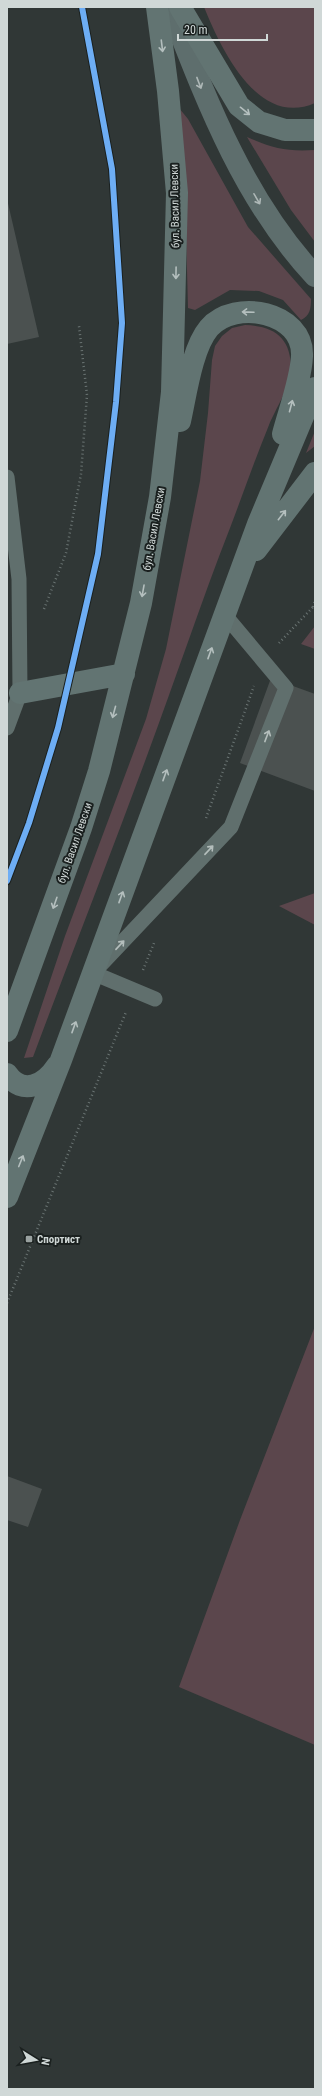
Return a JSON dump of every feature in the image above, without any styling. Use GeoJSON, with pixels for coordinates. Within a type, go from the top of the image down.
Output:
{"type":"FeatureCollection","features":[{"type":"Feature","properties":{"kind":"highway","name":"бул. Васил Левски"},"geometry":{"type":"LineString","coordinates":[[7,1032],[81,828],[124,674],[141,603],[160,497],[172,392],[177,193],[168,91],[157,7]]}},
{"type":"Feature","properties":{"kind":"highway"},"geometry":{"type":"LineString","coordinates":[[180,7],[239,106],[259,122],[285,130],[315,130]]}},
{"type":"Feature","properties":{"kind":"highway"},"geometry":{"type":"LineString","coordinates":[[160,497],[197,348],[210,328],[224,318],[238,312],[255,312],[272,317],[292,327],[300,340],[302,356],[295,389],[258,524]]}},
{"type":"Feature","properties":{"kind":"highway"},"geometry":{"type":"LineString","coordinates":[[7,1197],[62,1060],[258,524],[315,388]]}},
{"type":"Feature","properties":{"kind":"highway"},"geometry":{"type":"LineString","coordinates":[[241,569],[315,473]]}},
{"type":"Feature","properties":{"kind":"highway"},"geometry":{"type":"LineString","coordinates":[[14,695],[124,674]]}},
{"type":"Feature","properties":{"kind":"highway"},"geometry":{"type":"LineString","coordinates":[[7,1074],[15,1082],[24,1085],[38,1084],[52,1075],[62,1060]]}},
{"type":"Feature","properties":{"kind":"main road"},"geometry":{"type":"LineString","coordinates":[[170,7],[207,102],[235,160],[264,211],[294,254],[315,276]]}},
{"type":"Feature","properties":{"kind":"lane"},"geometry":{"type":"LineString","coordinates":[[7,477],[19,579],[18,633],[14,695],[7,728]]}},
{"type":"Feature","properties":{"kind":"lane"},"geometry":{"type":"LineString","coordinates":[[155,999],[93,973],[231,827],[286,688],[224,614]]}},
{"type":"Feature","properties":{"kind":"path"},"geometry":{"type":"LineString","coordinates":[[18,633],[32,626],[43,611],[66,553],[81,474],[87,395],[79,326]]}},
{"type":"Feature","properties":{"kind":"path"},"geometry":{"type":"LineString","coordinates":[[263,660],[314,607],[315,601]]}},
{"type":"Feature","properties":{"kind":"shaded area"},"geometry":{"type":"Polygon","coordinates":[[[204,7],[315,7],[315,103],[295,108],[276,104],[259,95],[244,80],[220,43],[204,7]]]}},
{"type":"Feature","properties":{"kind":"shaded area"},"geometry":{"type":"Polygon","coordinates":[[[179,108],[188,119],[248,227],[311,299],[309,311],[301,320],[283,300],[259,291],[230,290],[195,310],[188,308],[184,155],[179,108]]]}},
{"type":"Feature","properties":{"kind":"shaded area"},"geometry":{"type":"Polygon","coordinates":[[[247,137],[264,144],[288,150],[315,150],[315,242],[291,210],[247,137]]]}},
{"type":"Feature","properties":{"kind":"shaded area"},"geometry":{"type":"Polygon","coordinates":[[[245,325],[256,326],[273,331],[284,342],[288,349],[290,358],[291,369],[288,382],[254,464],[134,791],[33,1057],[24,1058],[65,936],[146,719],[166,649],[200,481],[208,413],[212,360],[215,346],[222,336],[232,328],[245,325]]]}},
{"type":"Feature","properties":{"kind":"shaded area"},"geometry":{"type":"Polygon","coordinates":[[[315,431],[315,446],[306,453],[315,431]]]}},
{"type":"Feature","properties":{"kind":"shaded area"},"geometry":{"type":"Polygon","coordinates":[[[315,626],[315,649],[301,644],[315,626]]]}},
{"type":"Feature","properties":{"kind":"shaded area"},"geometry":{"type":"Polygon","coordinates":[[[315,893],[315,925],[279,906],[315,893]]]}},
{"type":"Feature","properties":{"kind":"shaded area"},"geometry":{"type":"Polygon","coordinates":[[[315,1326],[315,1745],[179,1687],[240,1520],[315,1326]]]}},
{"type":"Feature","properties":{"kind":"building"},"geometry":{"type":"Polygon","coordinates":[[[7,199],[39,337],[7,344],[7,199]]]}},
{"type":"Feature","properties":{"kind":"building"},"geometry":{"type":"Polygon","coordinates":[[[271,678],[315,694],[315,791],[240,763],[271,678]]]}},
{"type":"Feature","properties":{"kind":"building"},"geometry":{"type":"Polygon","coordinates":[[[7,1476],[42,1489],[28,1527],[7,1520],[7,1476]]]}},
{"type":"Feature","properties":{"kind":"cycle path"},"geometry":{"type":"LineString","coordinates":[[7,881],[29,823],[58,728],[98,554],[116,402],[122,323],[112,169],[82,7]]}},
{"type":"Feature","properties":{"kind":"place","name":"Спортист"},"geometry":{"type":"Point","coordinates":[29,1239]}}]}
